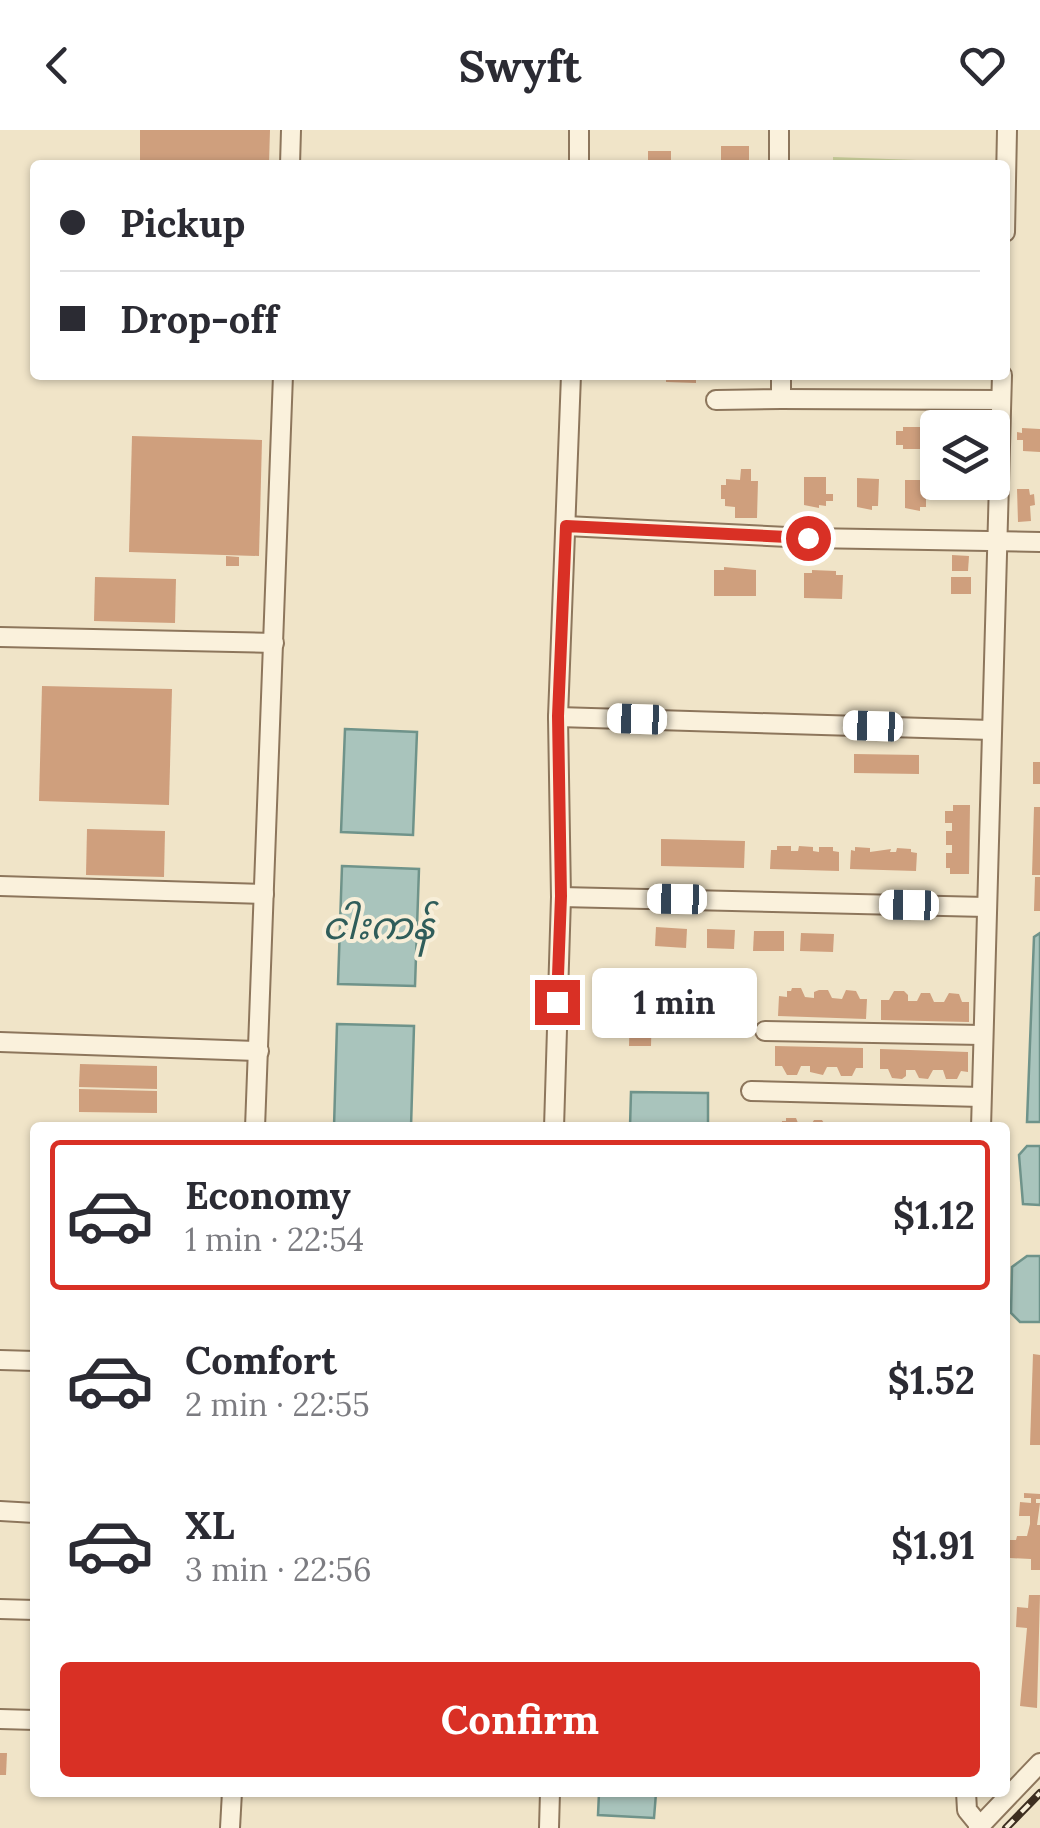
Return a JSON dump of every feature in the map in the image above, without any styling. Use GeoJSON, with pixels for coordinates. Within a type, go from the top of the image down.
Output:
{"type":"FeatureCollection","features":[{"type":"Feature","properties":{"kind":"street"},"geometry":{"type":"LineString","coordinates":[[290,160],[291,130]]}},
{"type":"Feature","properties":{"kind":"street"},"geometry":{"type":"LineString","coordinates":[[579,130],[579,160]]}},
{"type":"Feature","properties":{"kind":"street"},"geometry":{"type":"LineString","coordinates":[[778,130],[779,160]]}},
{"type":"Feature","properties":{"kind":"street"},"geometry":{"type":"LineString","coordinates":[[1006,160],[1007,130]]}},
{"type":"Feature","properties":{"kind":"street"},"geometry":{"type":"LineString","coordinates":[[255,1122],[283,380]]}},
{"type":"Feature","properties":{"kind":"street"},"geometry":{"type":"LineString","coordinates":[[554,1122],[561,896],[558,716],[571,380]]}},
{"type":"Feature","properties":{"kind":"street"},"geometry":{"type":"LineString","coordinates":[[781,380],[781,400]]}},
{"type":"Feature","properties":{"kind":"street"},"geometry":{"type":"LineString","coordinates":[[980,1122],[1002,380]]}},
{"type":"Feature","properties":{"kind":"street"},"geometry":{"type":"LineString","coordinates":[[716,400],[1002,400]]}},
{"type":"Feature","properties":{"kind":"street"},"geometry":{"type":"LineString","coordinates":[[566,526],[808,538],[1040,542]]}},
{"type":"Feature","properties":{"kind":"street"},"geometry":{"type":"LineString","coordinates":[[0,637],[274,644]]}},
{"type":"Feature","properties":{"kind":"street"},"geometry":{"type":"LineString","coordinates":[[558,716],[992,730]]}},
{"type":"Feature","properties":{"kind":"street"},"geometry":{"type":"LineString","coordinates":[[0,886],[264,894]]}},
{"type":"Feature","properties":{"kind":"street"},"geometry":{"type":"LineString","coordinates":[[561,896],[986,907]]}},
{"type":"Feature","properties":{"kind":"street"},"geometry":{"type":"LineString","coordinates":[[765,1031],[982,1035]]}},
{"type":"Feature","properties":{"kind":"street"},"geometry":{"type":"LineString","coordinates":[[0,1042],[259,1051]]}},
{"type":"Feature","properties":{"kind":"street"},"geometry":{"type":"LineString","coordinates":[[752,1091],[981,1097]]}},
{"type":"Feature","properties":{"kind":"street"},"geometry":{"type":"LineString","coordinates":[[0,1360],[30,1361]]}},
{"type":"Feature","properties":{"kind":"street"},"geometry":{"type":"LineString","coordinates":[[0,1511],[30,1512]]}},
{"type":"Feature","properties":{"kind":"street"},"geometry":{"type":"LineString","coordinates":[[0,1609],[30,1610]]}},
{"type":"Feature","properties":{"kind":"street"},"geometry":{"type":"LineString","coordinates":[[0,1719],[30,1720]]}},
{"type":"Feature","properties":{"kind":"street"},"geometry":{"type":"LineString","coordinates":[[1010,1794],[1040,1763]]}},
{"type":"Feature","properties":{"kind":"street"},"geometry":{"type":"LineString","coordinates":[[230,1828],[232,1797]]}},
{"type":"Feature","properties":{"kind":"street"},"geometry":{"type":"LineString","coordinates":[[550,1797],[550,1828]]}},
{"type":"Feature","properties":{"kind":"street"},"geometry":{"type":"LineString","coordinates":[[966,1797],[967,1810],[979,1827],[1008,1797]]}},
{"type":"Feature","properties":{"kind":"green space"},"geometry":{"type":"Polygon","coordinates":[[[833,157],[916,160],[833,160],[833,157]]]}},
{"type":"Feature","properties":{"kind":"water","name":"ငါးကန်"},"geometry":{"type":"Polygon","coordinates":[[[345,729],[417,732],[413,835],[341,832],[345,729]]]}},
{"type":"Feature","properties":{"kind":"water","name":"ငါးကန်"},"geometry":{"type":"Polygon","coordinates":[[[342,866],[419,869],[415,986],[338,984],[342,866]]]}},
{"type":"Feature","properties":{"kind":"water"},"geometry":{"type":"Polygon","coordinates":[[[1040,933],[1040,1122],[1027,1122],[1034,937],[1040,933]]]}},
{"type":"Feature","properties":{"kind":"water","name":"ငါးကန်"},"geometry":{"type":"Polygon","coordinates":[[[337,1024],[414,1026],[411,1122],[334,1122],[337,1024]]]}},
{"type":"Feature","properties":{"kind":"water"},"geometry":{"type":"Polygon","coordinates":[[[631,1092],[708,1093],[708,1122],[630,1122],[631,1092]]]}},
{"type":"Feature","properties":{"kind":"water"},"geometry":{"type":"Polygon","coordinates":[[[1027,1146],[1040,1146],[1040,1205],[1023,1204],[1019,1155],[1027,1146]]]}},
{"type":"Feature","properties":{"kind":"water"},"geometry":{"type":"Polygon","coordinates":[[[1027,1256],[1040,1256],[1040,1322],[1020,1322],[1011,1313],[1012,1267],[1027,1256]]]}},
{"type":"Feature","properties":{"kind":"water"},"geometry":{"type":"Polygon","coordinates":[[[599,1797],[656,1797],[654,1818],[598,1815],[599,1797]]]}},
{"type":"Feature","properties":{"kind":"building"},"geometry":{"type":"Polygon","coordinates":[[[140,130],[270,130],[269,160],[140,160],[140,130]]]}},
{"type":"Feature","properties":{"kind":"building"},"geometry":{"type":"Polygon","coordinates":[[[721,146],[749,146],[749,160],[721,160],[721,146]]]}},
{"type":"Feature","properties":{"kind":"building"},"geometry":{"type":"Polygon","coordinates":[[[648,151],[671,151],[671,160],[648,160],[648,151]]]}},
{"type":"Feature","properties":{"kind":"building"},"geometry":{"type":"Polygon","coordinates":[[[666,380],[696,380],[696,383],[666,380]]]}},
{"type":"Feature","properties":{"kind":"building"},"geometry":{"type":"Polygon","coordinates":[[[903,427],[920,427],[920,449],[896,445],[896,431],[903,431],[903,427]]]}},
{"type":"Feature","properties":{"kind":"building"},"geometry":{"type":"Polygon","coordinates":[[[1022,428],[1040,429],[1040,452],[1023,451],[1023,440],[1017,440],[1017,432],[1022,433],[1022,428]]]}},
{"type":"Feature","properties":{"kind":"building"},"geometry":{"type":"Polygon","coordinates":[[[132,436],[262,440],[259,556],[129,552],[132,436]]]}},
{"type":"Feature","properties":{"kind":"building"},"geometry":{"type":"Polygon","coordinates":[[[741,469],[751,469],[751,481],[758,481],[757,518],[735,518],[735,507],[725,506],[725,499],[721,499],[721,485],[726,485],[726,479],[740,480],[741,469]]]}},
{"type":"Feature","properties":{"kind":"building"},"geometry":{"type":"Polygon","coordinates":[[[804,477],[826,477],[826,494],[833,494],[833,501],[826,501],[826,506],[819,508],[804,505],[804,477]]]}},
{"type":"Feature","properties":{"kind":"building"},"geometry":{"type":"Polygon","coordinates":[[[857,478],[879,479],[878,506],[872,506],[872,510],[857,507],[857,478]]]}},
{"type":"Feature","properties":{"kind":"building"},"geometry":{"type":"Polygon","coordinates":[[[905,480],[920,480],[920,500],[926,500],[926,507],[920,507],[920,511],[905,508],[905,480]]]}},
{"type":"Feature","properties":{"kind":"building"},"geometry":{"type":"Polygon","coordinates":[[[1017,489],[1029,489],[1030,495],[1034,494],[1031,521],[1018,522],[1017,489]]]}},
{"type":"Feature","properties":{"kind":"building"},"geometry":{"type":"Polygon","coordinates":[[[952,555],[969,556],[968,571],[952,571],[952,555]]]}},
{"type":"Feature","properties":{"kind":"building"},"geometry":{"type":"Polygon","coordinates":[[[226,556],[239,557],[239,566],[226,566],[226,556]]]}},
{"type":"Feature","properties":{"kind":"building"},"geometry":{"type":"Polygon","coordinates":[[[714,570],[756,570],[756,596],[714,596],[714,570]]]}},
{"type":"Feature","properties":{"kind":"building"},"geometry":{"type":"Polygon","coordinates":[[[812,570],[843,575],[842,599],[804,598],[804,573],[812,570]]]}},
{"type":"Feature","properties":{"kind":"building"},"geometry":{"type":"Polygon","coordinates":[[[95,577],[176,579],[175,623],[94,621],[95,577]]]}},
{"type":"Feature","properties":{"kind":"building"},"geometry":{"type":"Polygon","coordinates":[[[951,577],[971,577],[971,594],[951,594],[951,577]]]}},
{"type":"Feature","properties":{"kind":"building"},"geometry":{"type":"Polygon","coordinates":[[[42,686],[172,689],[169,805],[39,801],[42,686]]]}},
{"type":"Feature","properties":{"kind":"building"},"geometry":{"type":"Polygon","coordinates":[[[854,754],[919,755],[919,774],[854,773],[854,754]]]}},
{"type":"Feature","properties":{"kind":"building"},"geometry":{"type":"Polygon","coordinates":[[[1033,762],[1040,762],[1040,784],[1033,784],[1033,762]]]}},
{"type":"Feature","properties":{"kind":"building"},"geometry":{"type":"Polygon","coordinates":[[[953,805],[970,805],[969,874],[950,874],[950,868],[946,868],[946,853],[952,853],[952,845],[946,845],[946,831],[952,831],[952,823],[945,823],[945,811],[953,811],[953,805]]]}},
{"type":"Feature","properties":{"kind":"building"},"geometry":{"type":"Polygon","coordinates":[[[1034,807],[1040,807],[1040,875],[1032,875],[1034,807]]]}},
{"type":"Feature","properties":{"kind":"building"},"geometry":{"type":"Polygon","coordinates":[[[87,829],[165,831],[164,877],[86,875],[87,829]]]}},
{"type":"Feature","properties":{"kind":"building"},"geometry":{"type":"Polygon","coordinates":[[[661,839],[745,841],[744,868],[661,866],[661,839]]]}},
{"type":"Feature","properties":{"kind":"building"},"geometry":{"type":"Polygon","coordinates":[[[777,846],[791,846],[791,851],[798,851],[799,846],[813,847],[813,851],[819,852],[819,847],[833,847],[833,851],[839,852],[839,871],[770,869],[771,850],[777,850],[777,846]]]}},
{"type":"Feature","properties":{"kind":"building"},"geometry":{"type":"Polygon","coordinates":[[[855,847],[870,848],[870,852],[911,849],[917,853],[916,871],[850,869],[851,850],[855,851],[855,847]]]}},
{"type":"Feature","properties":{"kind":"building"},"geometry":{"type":"Polygon","coordinates":[[[1035,877],[1040,877],[1040,911],[1034,911],[1035,877]]]}},
{"type":"Feature","properties":{"kind":"building"},"geometry":{"type":"Polygon","coordinates":[[[656,927],[687,929],[686,948],[655,946],[656,927]]]}},
{"type":"Feature","properties":{"kind":"building"},"geometry":{"type":"Polygon","coordinates":[[[707,929],[735,930],[734,949],[707,948],[707,929]]]}},
{"type":"Feature","properties":{"kind":"building"},"geometry":{"type":"Polygon","coordinates":[[[754,931],[784,931],[784,951],[753,951],[754,931]]]}},
{"type":"Feature","properties":{"kind":"building"},"geometry":{"type":"Polygon","coordinates":[[[801,933],[834,934],[833,952],[800,951],[801,933]]]}},
{"type":"Feature","properties":{"kind":"building"},"geometry":{"type":"Polygon","coordinates":[[[792,988],[801,988],[805,997],[814,998],[814,992],[819,990],[828,990],[832,998],[842,999],[846,990],[856,991],[860,999],[867,999],[866,1019],[778,1016],[779,996],[787,997],[792,988]]]}},
{"type":"Feature","properties":{"kind":"building"},"geometry":{"type":"Polygon","coordinates":[[[894,991],[904,991],[908,1001],[917,1001],[921,993],[930,993],[934,1002],[944,1002],[949,993],[959,994],[962,1002],[969,1002],[969,1022],[881,1020],[881,1000],[889,1000],[894,991]]]}},
{"type":"Feature","properties":{"kind":"building"},"geometry":{"type":"Polygon","coordinates":[[[630,1008],[652,1008],[651,1046],[629,1046],[630,1008]]]}},
{"type":"Feature","properties":{"kind":"building"},"geometry":{"type":"Polygon","coordinates":[[[775,1046],[863,1048],[863,1068],[856,1068],[852,1076],[841,1076],[837,1067],[827,1067],[823,1075],[810,1072],[810,1066],[801,1066],[797,1075],[787,1075],[782,1066],[775,1066],[775,1046]]]}},
{"type":"Feature","properties":{"kind":"building"},"geometry":{"type":"Polygon","coordinates":[[[880,1049],[968,1052],[968,1072],[961,1071],[957,1079],[946,1079],[943,1070],[933,1070],[928,1079],[919,1078],[915,1070],[906,1070],[902,1079],[892,1078],[888,1069],[880,1069],[880,1049]]]}},
{"type":"Feature","properties":{"kind":"building"},"geometry":{"type":"Polygon","coordinates":[[[80,1064],[157,1066],[157,1089],[79,1087],[80,1064]]]}},
{"type":"Feature","properties":{"kind":"building"},"geometry":{"type":"Polygon","coordinates":[[[79,1089],[157,1091],[157,1113],[79,1112],[79,1089]]]}},
{"type":"Feature","properties":{"kind":"building"},"geometry":{"type":"Polygon","coordinates":[[[1033,1354],[1040,1355],[1040,1445],[1030,1445],[1033,1354]]]}},
{"type":"Feature","properties":{"kind":"building"},"geometry":{"type":"Polygon","coordinates":[[[1024,1493],[1040,1494],[1036,1503],[1040,1503],[1040,1570],[1031,1570],[1031,1559],[1010,1558],[1010,1540],[1027,1536],[1030,1524],[1030,1516],[1019,1516],[1020,1502],[1031,1503],[1024,1493]]]}},
{"type":"Feature","properties":{"kind":"building"},"geometry":{"type":"Polygon","coordinates":[[[1029,1595],[1040,1595],[1037,1708],[1020,1706],[1027,1628],[1016,1627],[1017,1607],[1028,1608],[1029,1595]]]}},
{"type":"Feature","properties":{"kind":"building"},"geometry":{"type":"Polygon","coordinates":[[[0,1753],[7,1753],[6,1775],[0,1775],[0,1753]]]}},
{"type":"Feature","properties":{"kind":"railway"},"geometry":{"type":"LineString","coordinates":[[1006,1828],[1040,1793]]}},
{"type":"Feature","properties":{"kind":"route"},"geometry":{"type":"LineString","coordinates":[[557,1002],[561,896],[558,716],[566,526],[808,538]]}}]}
